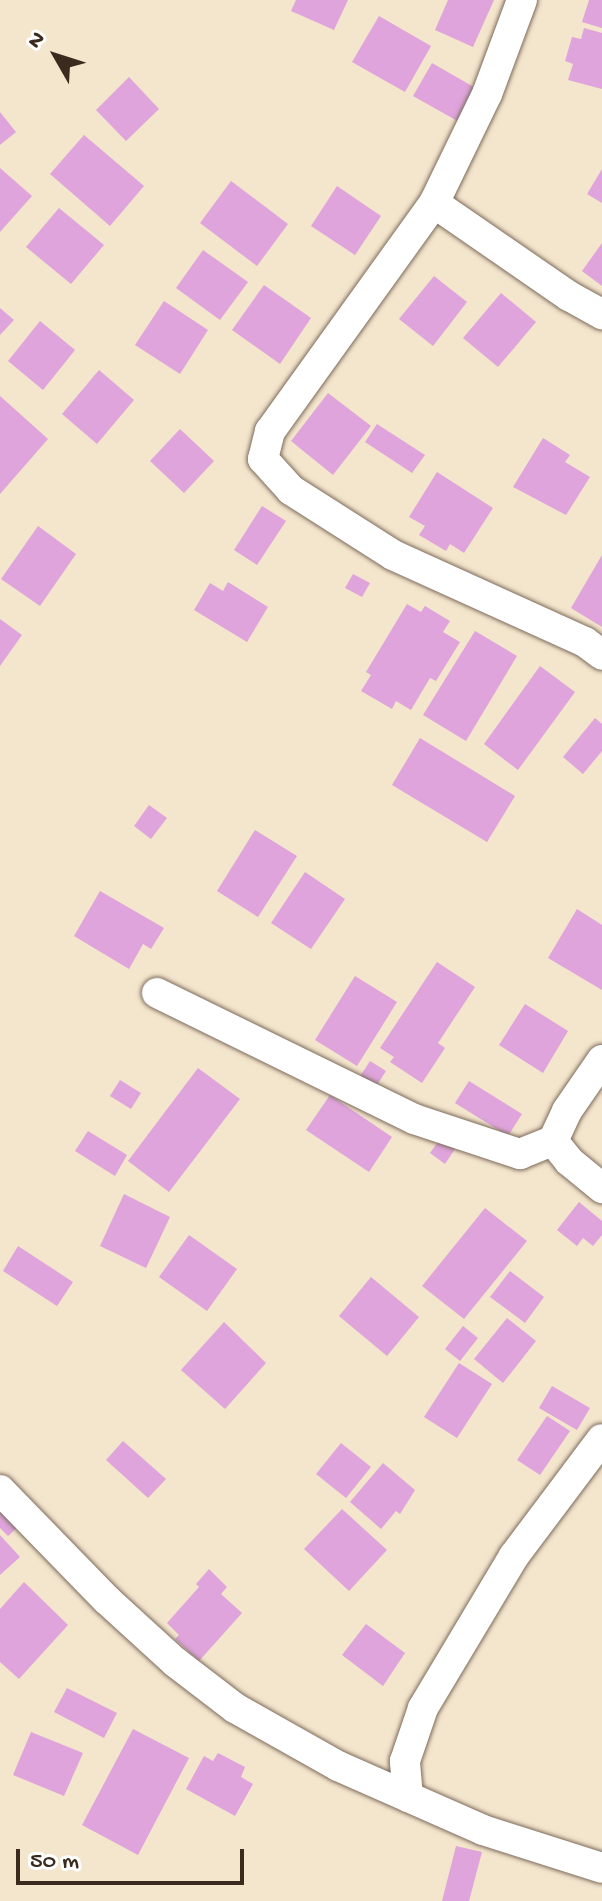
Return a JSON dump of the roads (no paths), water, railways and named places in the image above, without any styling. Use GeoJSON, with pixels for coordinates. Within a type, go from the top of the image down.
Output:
{"type":"FeatureCollection","features":[{"type":"Feature","properties":{"kind":"street"},"geometry":{"type":"LineString","coordinates":[[522,0],[487,94],[434,203],[270,431],[263,459],[291,490],[393,555],[585,642],[602,655]]}},
{"type":"Feature","properties":{"kind":"street"},"geometry":{"type":"LineString","coordinates":[[434,203],[569,296],[602,314]]}},
{"type":"Feature","properties":{"kind":"street"},"geometry":{"type":"LineString","coordinates":[[157,993],[414,1119],[520,1154],[553,1141],[567,1111],[602,1060]]}},
{"type":"Feature","properties":{"kind":"street"},"geometry":{"type":"LineString","coordinates":[[553,1141],[569,1161],[602,1188]]}},
{"type":"Feature","properties":{"kind":"street"},"geometry":{"type":"LineString","coordinates":[[408,1797],[405,1761],[423,1708],[514,1556],[602,1439]]}},
{"type":"Feature","properties":{"kind":"street"},"geometry":{"type":"LineString","coordinates":[[0,1490],[107,1600],[175,1662],[235,1708],[338,1766],[483,1830],[602,1868]]}}]}
